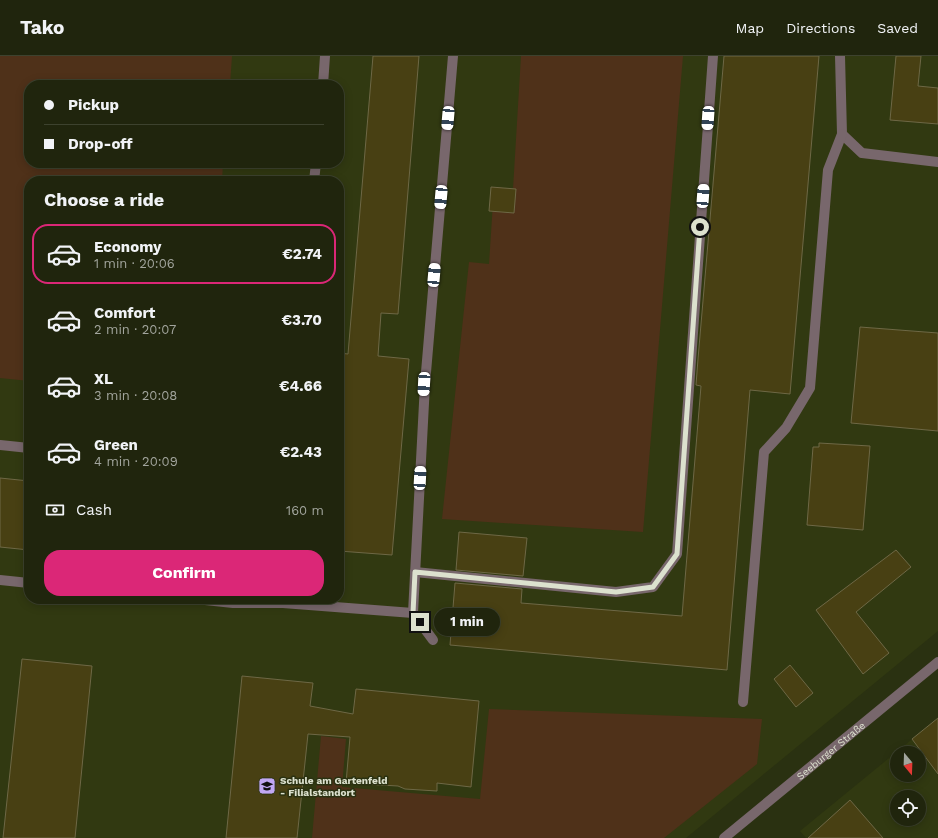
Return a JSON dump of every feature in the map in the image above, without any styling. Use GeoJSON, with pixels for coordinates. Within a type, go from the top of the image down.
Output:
{"type":"FeatureCollection","features":[{"type":"Feature","properties":{"kind":"street"},"geometry":{"type":"LineString","coordinates":[[323,80],[325,56]]}},
{"type":"Feature","properties":{"kind":"street"},"geometry":{"type":"LineString","coordinates":[[433,640],[413,613],[424,384],[453,56]]}},
{"type":"Feature","properties":{"kind":"street"},"geometry":{"type":"LineString","coordinates":[[415,572],[616,592],[653,587],[677,554],[713,56]]}},
{"type":"Feature","properties":{"kind":"street"},"geometry":{"type":"LineString","coordinates":[[743,702],[764,452],[786,428],[810,388],[828,170],[842,134],[840,56]]}},
{"type":"Feature","properties":{"kind":"street"},"geometry":{"type":"LineString","coordinates":[[842,134],[862,153],[938,162]]}},
{"type":"Feature","properties":{"kind":"street"},"geometry":{"type":"LineString","coordinates":[[0,445],[24,447]]}},
{"type":"Feature","properties":{"kind":"street"},"geometry":{"type":"LineString","coordinates":[[0,580],[24,582]]}},
{"type":"Feature","properties":{"kind":"street"},"geometry":{"type":"LineString","coordinates":[[296,604],[413,613]]}},
{"type":"Feature","properties":{"kind":"street","name":"Seeburger Straße"},"geometry":{"type":"LineString","coordinates":[[724,838],[938,662]]}},
{"type":"Feature","properties":{"kind":"shaded area"},"geometry":{"type":"Polygon","coordinates":[[[0,56],[938,56],[938,631],[686,838],[0,838],[0,56]]]}},
{"type":"Feature","properties":{"kind":"shaded area"},"geometry":{"type":"Polygon","coordinates":[[[0,56],[232,56],[230,80],[24,80],[24,168],[223,168],[222,176],[24,176],[24,380],[0,378],[0,56]]]}},
{"type":"Feature","properties":{"kind":"shaded area"},"geometry":{"type":"Polygon","coordinates":[[[521,56],[683,56],[643,532],[442,519],[469,262],[489,264],[494,187],[513,189],[521,56]]]}},
{"type":"Feature","properties":{"kind":"shaded area"},"geometry":{"type":"Polygon","coordinates":[[[489,709],[762,719],[757,764],[664,838],[312,838],[321,736],[346,739],[342,787],[480,799],[489,709]]]}},
{"type":"Feature","properties":{"kind":"shaded area"},"geometry":{"type":"Polygon","coordinates":[[[938,718],[938,838],[806,838],[800,831],[890,757],[890,782],[926,782],[926,746],[904,746],[938,718]]]}},
{"type":"Feature","properties":{"kind":"building"},"geometry":{"type":"Polygon","coordinates":[[[373,56],[419,56],[398,314],[381,313],[378,356],[409,359],[392,555],[344,551],[344,354],[348,354],[373,56]]]}},
{"type":"Feature","properties":{"kind":"building"},"geometry":{"type":"Polygon","coordinates":[[[724,56],[819,56],[790,394],[750,390],[727,670],[450,645],[455,583],[522,589],[521,603],[682,616],[701,386],[696,385],[724,56]]]}},
{"type":"Feature","properties":{"kind":"building"},"geometry":{"type":"Polygon","coordinates":[[[896,56],[921,56],[918,86],[938,88],[938,124],[890,120],[896,56]]]}},
{"type":"Feature","properties":{"kind":"building"},"geometry":{"type":"Polygon","coordinates":[[[491,187],[516,189],[514,213],[489,211],[491,187]]]}},
{"type":"Feature","properties":{"kind":"building"},"geometry":{"type":"Polygon","coordinates":[[[860,327],[938,333],[938,431],[851,423],[860,327]]]}},
{"type":"Feature","properties":{"kind":"building"},"geometry":{"type":"Polygon","coordinates":[[[819,443],[870,446],[863,530],[807,525],[813,447],[819,447],[819,443]]]}},
{"type":"Feature","properties":{"kind":"building"},"geometry":{"type":"Polygon","coordinates":[[[0,478],[24,480],[24,549],[0,547],[0,478]]]}},
{"type":"Feature","properties":{"kind":"building"},"geometry":{"type":"Polygon","coordinates":[[[459,532],[527,538],[523,576],[456,570],[459,532]]]}},
{"type":"Feature","properties":{"kind":"building"},"geometry":{"type":"Polygon","coordinates":[[[896,550],[911,567],[856,612],[889,653],[863,674],[816,610],[896,550]]]}},
{"type":"Feature","properties":{"kind":"building"},"geometry":{"type":"Polygon","coordinates":[[[22,659],[92,666],[75,838],[3,838],[22,659]]]}},
{"type":"Feature","properties":{"kind":"building"},"geometry":{"type":"Polygon","coordinates":[[[790,665],[813,693],[796,707],[774,679],[790,665]]]}},
{"type":"Feature","properties":{"kind":"building"},"geometry":{"type":"Polygon","coordinates":[[[242,676],[313,683],[310,706],[353,714],[356,689],[479,701],[471,787],[437,783],[437,791],[405,789],[398,786],[346,783],[350,737],[308,734],[297,838],[226,838],[242,676]]]}},
{"type":"Feature","properties":{"kind":"building"},"geometry":{"type":"Polygon","coordinates":[[[938,718],[938,774],[926,758],[926,746],[917,746],[912,739],[938,718]]]}},
{"type":"Feature","properties":{"kind":"building"},"geometry":{"type":"Polygon","coordinates":[[[850,800],[883,838],[808,838],[850,800]]]}},
{"type":"Feature","properties":{"kind":"place","name":"Schule am Gartenfeld - Filialstandort"},"geometry":{"type":"Point","coordinates":[267,786]}},
{"type":"Feature","properties":{"kind":"route"},"geometry":{"type":"LineString","coordinates":[[420,622],[413,613],[415,572],[616,592],[653,587],[677,554],[700,227]]}}]}
